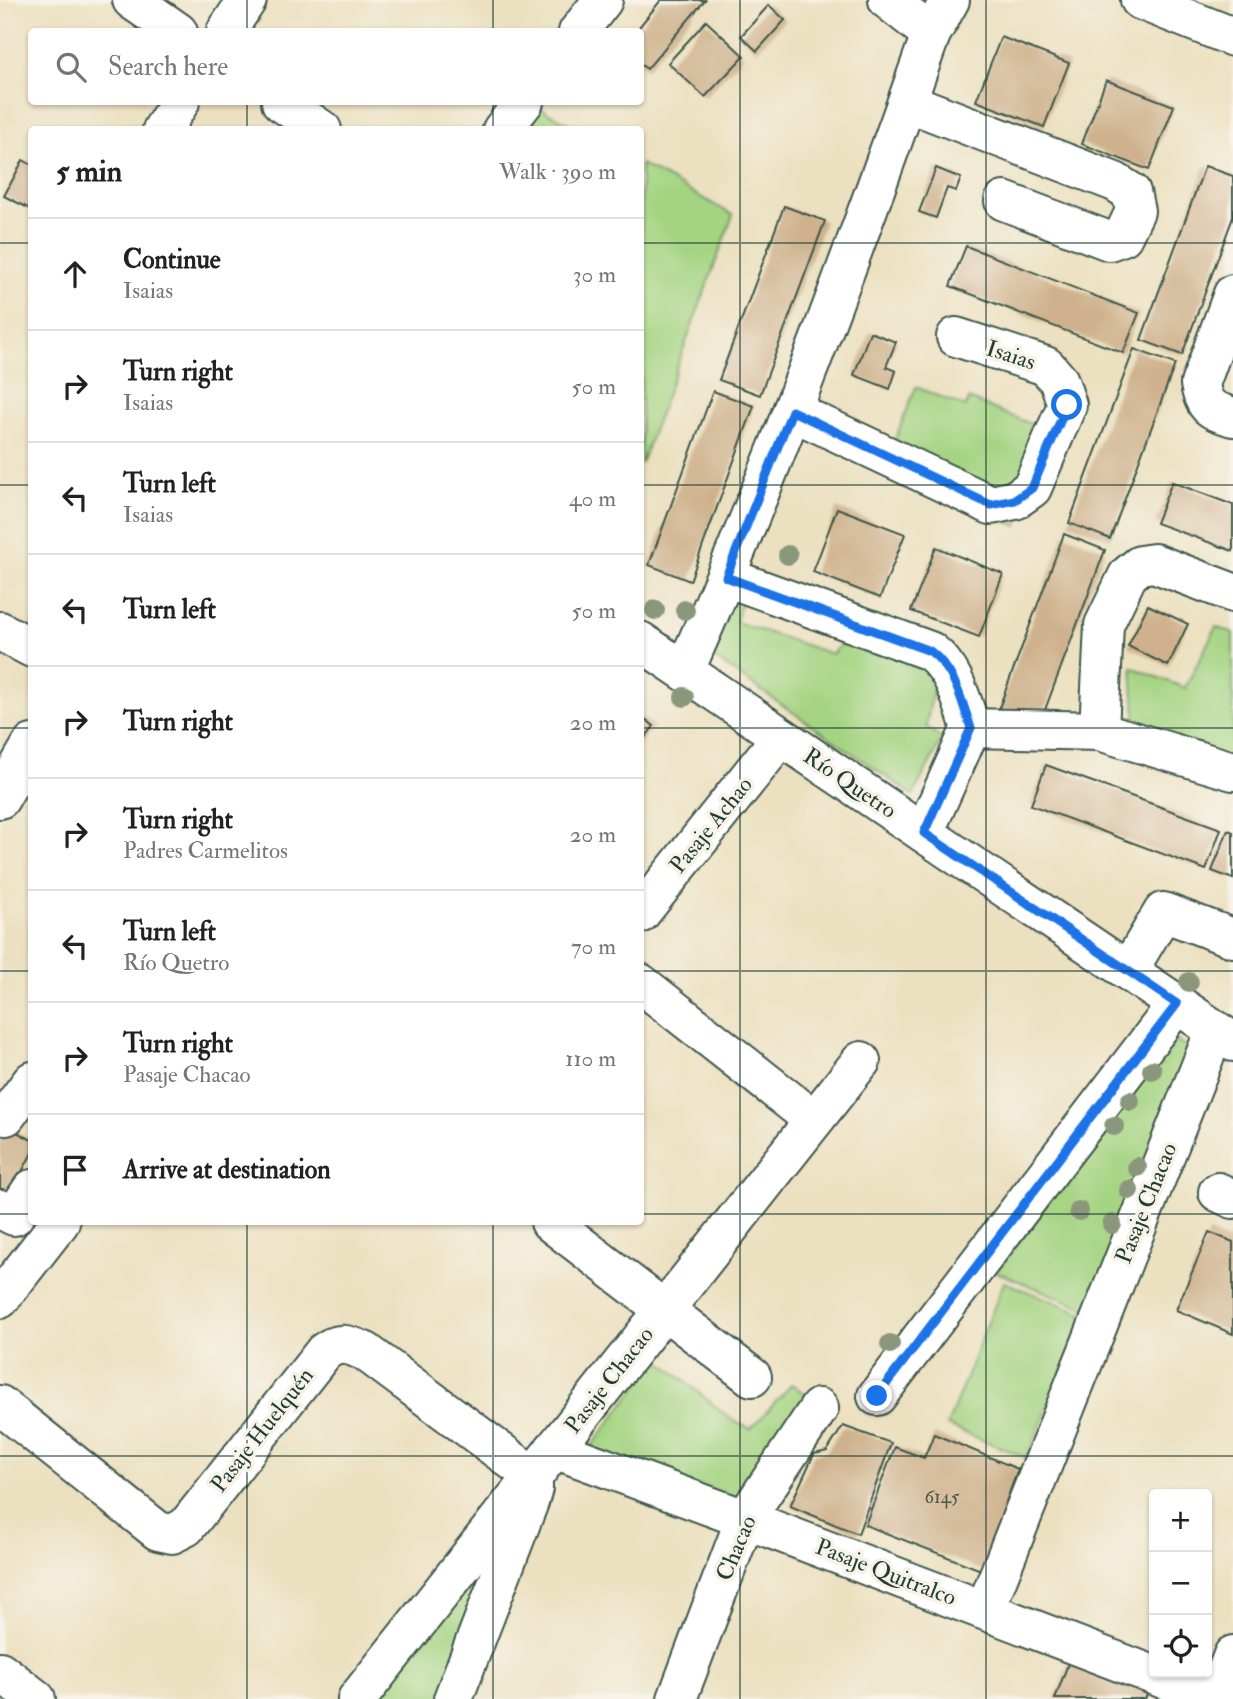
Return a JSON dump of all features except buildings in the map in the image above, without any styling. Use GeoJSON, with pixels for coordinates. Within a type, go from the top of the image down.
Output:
{"type":"FeatureCollection","features":[{"type":"Feature","properties":{"kind":"street"},"geometry":{"type":"LineString","coordinates":[[132,0],[172,28]]}},
{"type":"Feature","properties":{"kind":"street"},"geometry":{"type":"LineString","coordinates":[[229,28],[247,0]]}},
{"type":"Feature","properties":{"kind":"street"},"geometry":{"type":"LineString","coordinates":[[581,28],[603,0]]}},
{"type":"Feature","properties":{"kind":"street"},"geometry":{"type":"LineString","coordinates":[[888,0],[931,34]]}},
{"type":"Feature","properties":{"kind":"street"},"geometry":{"type":"LineString","coordinates":[[685,670],[726,577],[792,411],[931,34],[950,0]]}},
{"type":"Feature","properties":{"kind":"street"},"geometry":{"type":"LineString","coordinates":[[1140,0],[1233,37]]}},
{"type":"Feature","properties":{"kind":"street"},"geometry":{"type":"LineString","coordinates":[[907,102],[1115,182],[1131,192],[1135,211],[1123,236],[1109,242],[1004,201]]}},
{"type":"Feature","properties":{"kind":"street"},"geometry":{"type":"LineString","coordinates":[[165,126],[178,105]]}},
{"type":"Feature","properties":{"kind":"street"},"geometry":{"type":"LineString","coordinates":[[285,105],[316,126]]}},
{"type":"Feature","properties":{"kind":"street"},"geometry":{"type":"LineString","coordinates":[[505,126],[522,105]]}},
{"type":"Feature","properties":{"kind":"street"},"geometry":{"type":"LineString","coordinates":[[1233,294],[1199,384],[1203,399],[1212,410],[1233,417]]}},
{"type":"Feature","properties":{"kind":"street","name":"Isaias"},"geometry":{"type":"LineString","coordinates":[[792,411],[991,505],[1015,500],[1032,488],[1067,405],[1059,381],[1046,366],[956,337]]}},
{"type":"Feature","properties":{"kind":"street"},"geometry":{"type":"LineString","coordinates":[[1099,731],[1104,625],[1128,575],[1139,565],[1154,563],[1233,593]]}},
{"type":"Feature","properties":{"kind":"street"},"geometry":{"type":"LineString","coordinates":[[726,577],[930,651],[943,660],[951,673],[971,728],[924,833]]}},
{"type":"Feature","properties":{"kind":"street"},"geometry":{"type":"LineString","coordinates":[[0,631],[28,646]]}},
{"type":"Feature","properties":{"kind":"street","name":"Río Quetro"},"geometry":{"type":"LineString","coordinates":[[644,643],[1224,1036]]}},
{"type":"Feature","properties":{"kind":"street"},"geometry":{"type":"LineString","coordinates":[[971,728],[1099,731],[1233,771]]}},
{"type":"Feature","properties":{"kind":"street","name":"Pasaje Achao"},"geometry":{"type":"LineString","coordinates":[[644,909],[781,737]]}},
{"type":"Feature","properties":{"kind":"street"},"geometry":{"type":"LineString","coordinates":[[0,799],[28,751]]}},
{"type":"Feature","properties":{"kind":"street"},"geometry":{"type":"LineString","coordinates":[[1128,971],[1163,912],[1233,938]]}},
{"type":"Feature","properties":{"kind":"street"},"geometry":{"type":"LineString","coordinates":[[644,986],[814,1120]]}},
{"type":"Feature","properties":{"kind":"street"},"geometry":{"type":"LineString","coordinates":[[877,1396],[1177,1004]]}},
{"type":"Feature","properties":{"kind":"street","name":"Pasaje Chacao"},"geometry":{"type":"LineString","coordinates":[[985,1610],[1224,1036]]}},
{"type":"Feature","properties":{"kind":"street","name":"Pasaje Chacao"},"geometry":{"type":"LineString","coordinates":[[357,1699],[860,1061]]}},
{"type":"Feature","properties":{"kind":"street"},"geometry":{"type":"LineString","coordinates":[[12,1121],[28,1089]]}},
{"type":"Feature","properties":{"kind":"street"},"geometry":{"type":"LineString","coordinates":[[0,1209],[14,1216],[28,1195]]}},
{"type":"Feature","properties":{"kind":"street"},"geometry":{"type":"LineString","coordinates":[[0,1299],[58,1225]]}},
{"type":"Feature","properties":{"kind":"street"},"geometry":{"type":"LineString","coordinates":[[554,1225],[752,1377]]}},
{"type":"Feature","properties":{"kind":"street","name":"Pasaje Huelquén"},"geometry":{"type":"LineString","coordinates":[[0,1405],[158,1531],[172,1534],[186,1527],[324,1352],[333,1345],[345,1343],[366,1352],[544,1463]]}},
{"type":"Feature","properties":{"kind":"street","name":"Chacao"},"geometry":{"type":"LineString","coordinates":[[677,1699],[746,1519],[819,1408]]}},
{"type":"Feature","properties":{"kind":"street"},"geometry":{"type":"LineString","coordinates":[[453,1699],[544,1463]]}},
{"type":"Feature","properties":{"kind":"street","name":"Pasaje Quitralco"},"geometry":{"type":"LineString","coordinates":[[544,1463],[746,1519],[1216,1699]]}},
{"type":"Feature","properties":{"kind":"street"},"geometry":{"type":"LineString","coordinates":[[1216,1699],[1233,1655]]}},
{"type":"Feature","properties":{"kind":"street"},"geometry":{"type":"LineString","coordinates":[[0,1671],[36,1699]]}},
{"type":"Feature","properties":{"kind":"green space"},"geometry":{"type":"Polygon","coordinates":[[[540,108],[573,126],[529,126],[540,108]]]}},
{"type":"Feature","properties":{"kind":"green space"},"geometry":{"type":"Polygon","coordinates":[[[644,166],[733,215],[644,456],[644,166]]]}},
{"type":"Feature","properties":{"kind":"green space"},"geometry":{"type":"Polygon","coordinates":[[[916,387],[965,407],[969,399],[1053,433],[1017,526],[925,490],[893,445],[916,387]]]}},
{"type":"Feature","properties":{"kind":"green space"},"geometry":{"type":"Polygon","coordinates":[[[743,596],[736,622],[832,654],[848,636],[936,674],[926,726],[942,739],[913,795],[704,651],[723,599],[743,596]]]}},
{"type":"Feature","properties":{"kind":"green space"},"geometry":{"type":"Polygon","coordinates":[[[1216,627],[1233,633],[1233,770],[1137,742],[1132,667],[1185,688],[1216,627]]]}},
{"type":"Feature","properties":{"kind":"green space"},"geometry":{"type":"Polygon","coordinates":[[[1171,1036],[1210,1064],[1108,1317],[996,1272],[1171,1036]]]}},
{"type":"Feature","properties":{"kind":"green space"},"geometry":{"type":"Polygon","coordinates":[[[1004,1282],[1085,1314],[1027,1458],[947,1426],[1004,1282]]]}},
{"type":"Feature","properties":{"kind":"green space"},"geometry":{"type":"Polygon","coordinates":[[[658,1359],[732,1420],[751,1429],[792,1384],[819,1405],[755,1515],[585,1455],[658,1359]]]}},
{"type":"Feature","properties":{"kind":"green space"},"geometry":{"type":"Polygon","coordinates":[[[521,1500],[441,1699],[364,1699],[521,1500]]]}},
{"type":"Feature","properties":{"kind":"route"},"geometry":{"type":"LineString","coordinates":[[877,1396],[1177,1004],[924,833],[971,728],[951,673],[943,660],[930,651],[726,577],[792,411],[991,505],[1015,500],[1032,488],[1067,405]]}}]}
